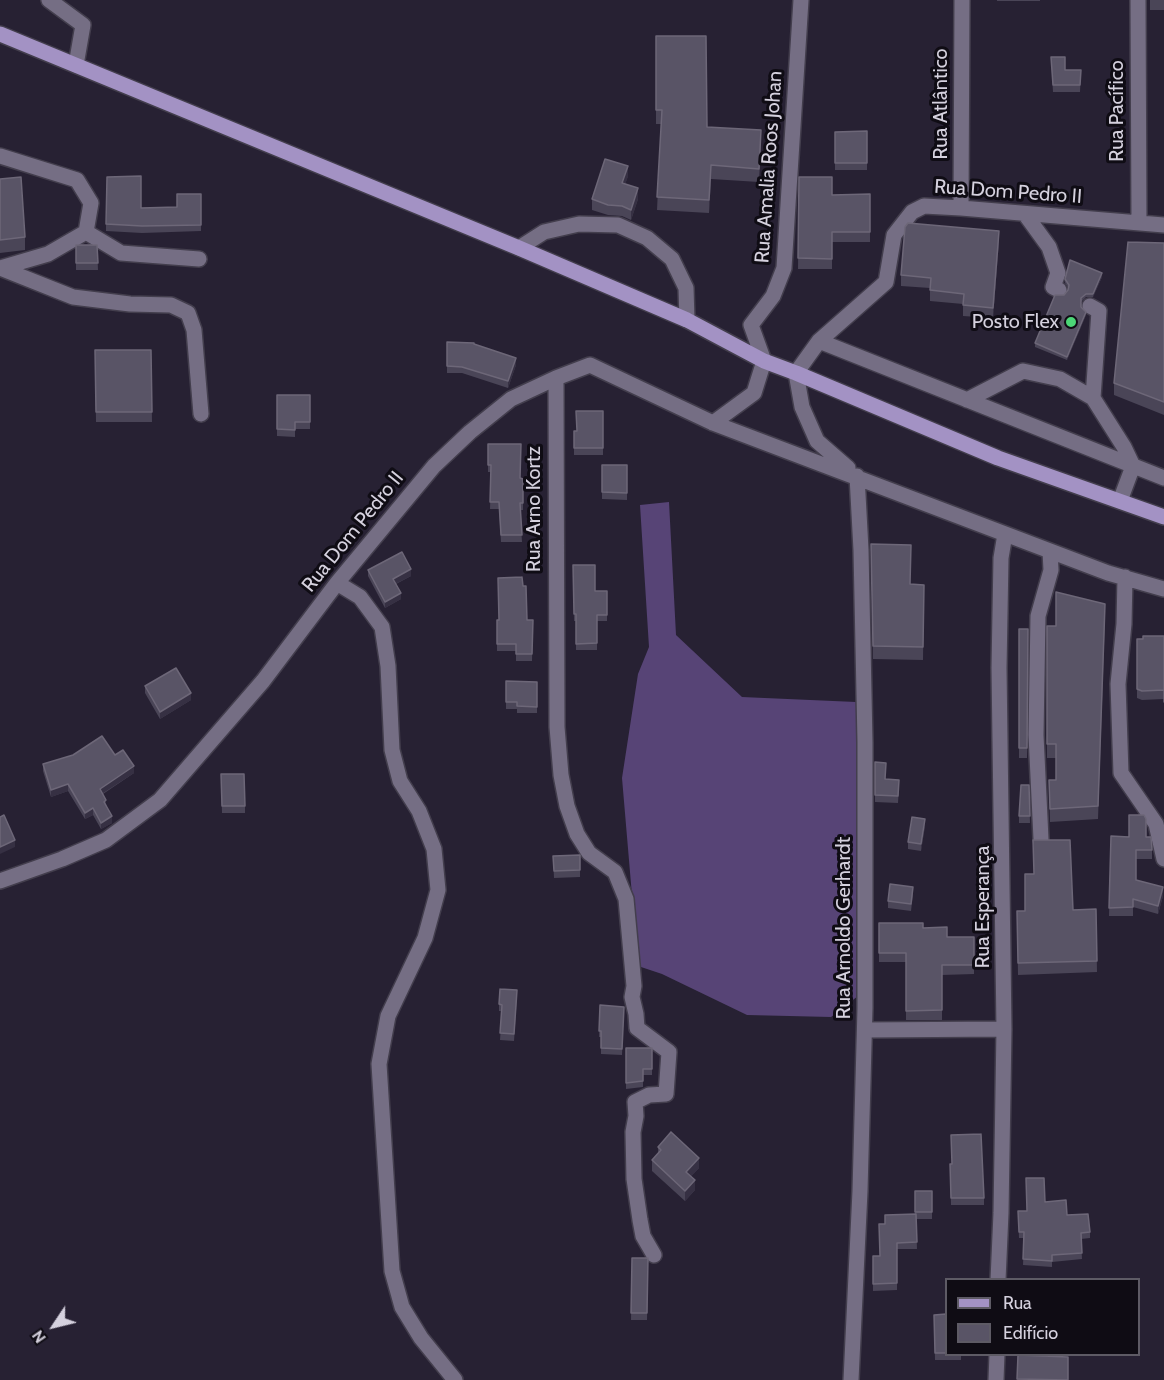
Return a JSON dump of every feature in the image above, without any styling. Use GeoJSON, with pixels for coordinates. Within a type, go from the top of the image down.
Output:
{"type":"FeatureCollection","features":[{"type":"Feature","properties":{"kind":"main road"},"geometry":{"type":"LineString","coordinates":[[0,34],[519,248],[687,320],[764,361],[998,458],[1164,517]]}},
{"type":"Feature","properties":{"kind":"street"},"geometry":{"type":"LineString","coordinates":[[49,0],[83,25],[76,65]]}},
{"type":"Feature","properties":{"kind":"street","name":"Rua Amalia Roos Johan"},"geometry":{"type":"LineString","coordinates":[[764,361],[751,325],[773,296],[784,268],[801,0]]}},
{"type":"Feature","properties":{"kind":"street","name":"Rua Atlântico"},"geometry":{"type":"LineString","coordinates":[[961,208],[962,0]]}},
{"type":"Feature","properties":{"kind":"street","name":"Rua Pacífico"},"geometry":{"type":"LineString","coordinates":[[1138,0],[1139,222]]}},
{"type":"Feature","properties":{"kind":"street"},"geometry":{"type":"LineString","coordinates":[[0,156],[77,180],[91,203],[86,232]]}},
{"type":"Feature","properties":{"kind":"street","name":"Rua Dom Pedro II"},"geometry":{"type":"LineString","coordinates":[[796,373],[819,341],[886,282],[894,236],[912,212],[924,206],[1164,225]]}},
{"type":"Feature","properties":{"kind":"street"},"geometry":{"type":"LineString","coordinates":[[1025,214],[1049,247],[1059,273],[1053,287],[1059,290]]}},
{"type":"Feature","properties":{"kind":"street"},"geometry":{"type":"LineString","coordinates":[[519,248],[544,232],[579,224],[618,225],[647,238],[672,259],[686,288],[687,320]]}},
{"type":"Feature","properties":{"kind":"street"},"geometry":{"type":"LineString","coordinates":[[86,232],[120,253],[199,259]]}},
{"type":"Feature","properties":{"kind":"street"},"geometry":{"type":"LineString","coordinates":[[0,268],[48,254],[86,232]]}},
{"type":"Feature","properties":{"kind":"street"},"geometry":{"type":"LineString","coordinates":[[0,268],[73,297],[130,304],[171,305],[188,313],[194,330],[201,414]]}},
{"type":"Feature","properties":{"kind":"street"},"geometry":{"type":"LineString","coordinates":[[1090,306],[1099,311],[1093,398]]}},
{"type":"Feature","properties":{"kind":"street"},"geometry":{"type":"LineString","coordinates":[[819,341],[1164,478]]}},
{"type":"Feature","properties":{"kind":"street"},"geometry":{"type":"LineString","coordinates":[[714,423],[754,393],[764,361]]}},
{"type":"Feature","properties":{"kind":"street","name":"Rua Dom Pedro II"},"geometry":{"type":"LineString","coordinates":[[0,881],[62,859],[106,840],[160,800],[263,681],[337,583],[434,466],[511,399],[590,365],[714,423],[1108,573],[1164,589]]}},
{"type":"Feature","properties":{"kind":"street"},"geometry":{"type":"LineString","coordinates":[[967,400],[1023,371],[1060,379],[1093,398],[1124,447],[1133,466],[1119,501]]}},
{"type":"Feature","properties":{"kind":"street"},"geometry":{"type":"LineString","coordinates":[[796,373],[802,407],[817,441],[857,476]]}},
{"type":"Feature","properties":{"kind":"street","name":"Rua Arno Kortz"},"geometry":{"type":"LineString","coordinates":[[556,378],[555,639],[557,727],[561,775],[567,806],[577,834],[589,853],[615,872],[626,899],[634,986],[632,997],[637,1028],[669,1052],[666,1094],[649,1095],[635,1102],[633,1179],[643,1236],[654,1255]]}},
{"type":"Feature","properties":{"kind":"street","name":"Rua Arnoldo Gerhardt"},"geometry":{"type":"LineString","coordinates":[[850,1378],[861,1191],[865,1030],[865,742],[857,476]]}},
{"type":"Feature","properties":{"kind":"street","name":"Rua Esperança"},"geometry":{"type":"LineString","coordinates":[[998,1278],[1004,1029],[999,668],[1001,558],[1005,534]]}},
{"type":"Feature","properties":{"kind":"street"},"geometry":{"type":"LineString","coordinates":[[1041,839],[1036,735],[1038,616],[1051,570],[1050,551]]}},
{"type":"Feature","properties":{"kind":"street"},"geometry":{"type":"LineString","coordinates":[[1125,577],[1124,624],[1118,684],[1121,773],[1156,824],[1164,859]]}},
{"type":"Feature","properties":{"kind":"street"},"geometry":{"type":"LineString","coordinates":[[337,583],[360,597],[381,627],[388,666],[392,750],[400,781],[419,811],[434,849],[438,890],[425,938],[388,1016],[380,1064],[392,1271],[402,1307],[421,1338],[455,1380]]}},
{"type":"Feature","properties":{"kind":"street"},"geometry":{"type":"LineString","coordinates":[[865,1030],[1004,1029]]}},
{"type":"Feature","properties":{"kind":"street"},"geometry":{"type":"LineString","coordinates":[[996,1380],[997,1356]]}},
{"type":"Feature","properties":{"kind":"shaded area"},"geometry":{"type":"Polygon","coordinates":[[[669,502],[676,635],[742,697],[856,702],[858,996],[831,1017],[747,1015],[662,974],[638,966],[622,778],[638,674],[649,647],[640,505],[669,502]]]}},
{"type":"Feature","properties":{"kind":"building"},"geometry":{"type":"Polygon","coordinates":[[[656,36],[706,36],[707,127],[761,130],[759,169],[711,165],[709,200],[657,197],[662,110],[656,110],[656,36]]]}},
{"type":"Feature","properties":{"kind":"building"},"geometry":{"type":"Polygon","coordinates":[[[1051,57],[1065,57],[1065,70],[1081,70],[1080,85],[1053,85],[1051,57]]]}},
{"type":"Feature","properties":{"kind":"building"},"geometry":{"type":"Polygon","coordinates":[[[867,131],[867,163],[835,163],[835,132],[867,131]]]}},
{"type":"Feature","properties":{"kind":"building"},"geometry":{"type":"Polygon","coordinates":[[[605,159],[628,166],[622,183],[638,188],[631,210],[592,199],[605,159]]]}},
{"type":"Feature","properties":{"kind":"building"},"geometry":{"type":"Polygon","coordinates":[[[141,176],[141,208],[177,207],[177,194],[201,194],[201,225],[106,224],[107,177],[141,176]]]}},
{"type":"Feature","properties":{"kind":"building"},"geometry":{"type":"Polygon","coordinates":[[[21,177],[25,237],[0,240],[0,179],[21,177]]]}},
{"type":"Feature","properties":{"kind":"building"},"geometry":{"type":"Polygon","coordinates":[[[799,177],[832,177],[832,195],[870,194],[870,232],[832,232],[832,259],[798,258],[799,177]]]}},
{"type":"Feature","properties":{"kind":"building"},"geometry":{"type":"Polygon","coordinates":[[[908,223],[999,231],[993,308],[963,305],[964,294],[930,290],[931,278],[901,275],[905,227],[908,223]]]}},
{"type":"Feature","properties":{"kind":"building"},"geometry":{"type":"Polygon","coordinates":[[[1128,242],[1164,243],[1164,402],[1114,383],[1128,242]]]}},
{"type":"Feature","properties":{"kind":"building"},"geometry":{"type":"Polygon","coordinates":[[[76,245],[97,245],[98,263],[76,263],[76,245]]]}},
{"type":"Feature","properties":{"kind":"building"},"geometry":{"type":"Polygon","coordinates":[[[1070,260],[1102,273],[1093,294],[1086,294],[1081,298],[1081,307],[1086,312],[1067,357],[1035,343],[1055,295],[1064,295],[1068,290],[1069,285],[1065,279],[1070,260]]]}},
{"type":"Feature","properties":{"kind":"building"},"geometry":{"type":"Polygon","coordinates":[[[447,342],[474,343],[516,358],[508,381],[462,367],[447,366],[447,342]]]}},
{"type":"Feature","properties":{"kind":"building"},"geometry":{"type":"Polygon","coordinates":[[[95,350],[151,350],[152,412],[96,412],[95,350]]]}},
{"type":"Feature","properties":{"kind":"building"},"geometry":{"type":"Polygon","coordinates":[[[277,395],[310,395],[310,422],[295,422],[295,430],[277,429],[277,395]]]}},
{"type":"Feature","properties":{"kind":"building"},"geometry":{"type":"Polygon","coordinates":[[[576,411],[603,411],[603,448],[574,448],[574,431],[577,431],[576,411]]]}},
{"type":"Feature","properties":{"kind":"building"},"geometry":{"type":"Polygon","coordinates":[[[488,444],[521,444],[522,535],[501,535],[499,502],[490,502],[491,465],[488,465],[488,444]]]}},
{"type":"Feature","properties":{"kind":"building"},"geometry":{"type":"Polygon","coordinates":[[[602,465],[627,465],[627,493],[602,492],[602,465]]]}},
{"type":"Feature","properties":{"kind":"building"},"geometry":{"type":"Polygon","coordinates":[[[871,544],[911,545],[910,584],[924,585],[923,647],[873,646],[871,544]]]}},
{"type":"Feature","properties":{"kind":"building"},"geometry":{"type":"Polygon","coordinates":[[[402,552],[411,569],[393,579],[401,593],[385,602],[368,570],[402,552]]]}},
{"type":"Feature","properties":{"kind":"building"},"geometry":{"type":"Polygon","coordinates":[[[573,565],[595,565],[595,591],[607,591],[607,615],[597,615],[597,643],[576,644],[573,565]]]}},
{"type":"Feature","properties":{"kind":"building"},"geometry":{"type":"Polygon","coordinates":[[[522,577],[523,586],[526,586],[527,620],[533,620],[532,654],[516,654],[516,644],[497,644],[498,578],[522,577]]]}},
{"type":"Feature","properties":{"kind":"building"},"geometry":{"type":"Polygon","coordinates":[[[1056,592],[1105,604],[1098,806],[1050,809],[1049,780],[1056,780],[1056,744],[1047,744],[1047,626],[1056,626],[1056,592]]]}},
{"type":"Feature","properties":{"kind":"building"},"geometry":{"type":"Polygon","coordinates":[[[1019,629],[1028,629],[1027,748],[1019,748],[1019,629]]]}},
{"type":"Feature","properties":{"kind":"building"},"geometry":{"type":"Polygon","coordinates":[[[1143,636],[1164,636],[1164,690],[1142,691],[1137,689],[1137,639],[1143,639],[1143,636]]]}},
{"type":"Feature","properties":{"kind":"building"},"geometry":{"type":"Polygon","coordinates":[[[176,668],[191,693],[160,712],[145,686],[176,668]]]}},
{"type":"Feature","properties":{"kind":"building"},"geometry":{"type":"Polygon","coordinates":[[[506,681],[537,682],[537,707],[517,706],[517,702],[506,702],[506,681]]]}},
{"type":"Feature","properties":{"kind":"building"},"geometry":{"type":"Polygon","coordinates":[[[102,736],[115,755],[123,750],[134,766],[100,789],[112,816],[101,823],[93,808],[85,813],[68,784],[51,790],[43,764],[73,755],[102,736]]]}},
{"type":"Feature","properties":{"kind":"building"},"geometry":{"type":"Polygon","coordinates":[[[875,762],[886,763],[885,779],[899,780],[898,796],[875,795],[875,762]]]}},
{"type":"Feature","properties":{"kind":"building"},"geometry":{"type":"Polygon","coordinates":[[[221,774],[244,774],[245,806],[222,806],[221,774]]]}},
{"type":"Feature","properties":{"kind":"building"},"geometry":{"type":"Polygon","coordinates":[[[1021,785],[1029,785],[1030,816],[1019,816],[1021,785]]]}},
{"type":"Feature","properties":{"kind":"building"},"geometry":{"type":"Polygon","coordinates":[[[4,815],[15,840],[0,847],[0,817],[4,815]]]}},
{"type":"Feature","properties":{"kind":"building"},"geometry":{"type":"Polygon","coordinates":[[[1129,815],[1144,815],[1146,819],[1146,837],[1151,837],[1152,850],[1136,850],[1136,880],[1163,887],[1158,906],[1133,899],[1133,907],[1109,908],[1111,836],[1129,837],[1129,815]]]}},
{"type":"Feature","properties":{"kind":"building"},"geometry":{"type":"Polygon","coordinates":[[[912,817],[925,819],[921,844],[908,842],[912,817]]]}},
{"type":"Feature","properties":{"kind":"building"},"geometry":{"type":"Polygon","coordinates":[[[1033,840],[1070,840],[1073,910],[1096,909],[1097,961],[1018,963],[1017,911],[1025,911],[1025,874],[1034,874],[1033,840]]]}},
{"type":"Feature","properties":{"kind":"building"},"geometry":{"type":"Polygon","coordinates":[[[580,855],[580,870],[554,871],[553,856],[580,855]]]}},
{"type":"Feature","properties":{"kind":"building"},"geometry":{"type":"Polygon","coordinates":[[[890,884],[913,887],[911,904],[888,901],[890,884]]]}},
{"type":"Feature","properties":{"kind":"building"},"geometry":{"type":"Polygon","coordinates":[[[879,923],[923,923],[923,928],[947,927],[947,937],[974,937],[974,965],[942,965],[942,1010],[906,1011],[906,953],[879,953],[879,923]]]}},
{"type":"Feature","properties":{"kind":"building"},"geometry":{"type":"Polygon","coordinates":[[[500,989],[517,990],[514,1034],[500,1033],[502,1005],[499,1004],[500,989]]]}},
{"type":"Feature","properties":{"kind":"building"},"geometry":{"type":"Polygon","coordinates":[[[600,1005],[624,1007],[622,1049],[601,1048],[600,1005]]]}},
{"type":"Feature","properties":{"kind":"building"},"geometry":{"type":"Polygon","coordinates":[[[626,1048],[652,1048],[652,1069],[643,1069],[643,1081],[626,1083],[626,1048]]]}},
{"type":"Feature","properties":{"kind":"building"},"geometry":{"type":"Polygon","coordinates":[[[671,1132],[699,1158],[686,1172],[695,1180],[685,1191],[652,1160],[661,1150],[658,1147],[671,1132]]]}},
{"type":"Feature","properties":{"kind":"building"},"geometry":{"type":"Polygon","coordinates":[[[981,1134],[984,1198],[951,1198],[951,1135],[981,1134]]]}},
{"type":"Feature","properties":{"kind":"building"},"geometry":{"type":"Polygon","coordinates":[[[1026,1178],[1044,1178],[1045,1202],[1066,1200],[1067,1215],[1088,1214],[1090,1232],[1081,1233],[1082,1253],[1052,1255],[1052,1261],[1023,1259],[1024,1232],[1019,1232],[1018,1211],[1027,1211],[1026,1178]]]}},
{"type":"Feature","properties":{"kind":"building"},"geometry":{"type":"Polygon","coordinates":[[[915,1191],[932,1191],[932,1212],[915,1212],[915,1191]]]}},
{"type":"Feature","properties":{"kind":"building"},"geometry":{"type":"Polygon","coordinates":[[[916,1214],[917,1242],[897,1243],[897,1283],[873,1284],[873,1256],[880,1256],[879,1224],[885,1224],[885,1215],[916,1214]]]}},
{"type":"Feature","properties":{"kind":"building"},"geometry":{"type":"Polygon","coordinates":[[[632,1258],[648,1258],[647,1313],[631,1313],[632,1258]]]}},
{"type":"Feature","properties":{"kind":"building"},"geometry":{"type":"Polygon","coordinates":[[[945,1314],[945,1353],[935,1353],[934,1315],[945,1314]]]}},
{"type":"Feature","properties":{"kind":"building"},"geometry":{"type":"Polygon","coordinates":[[[1018,1356],[1068,1357],[1068,1380],[1017,1379],[1018,1356]]]}},
{"type":"Feature","properties":{"kind":"place","name":"Posto Flex"},"geometry":{"type":"Point","coordinates":[1071,322]}}]}
